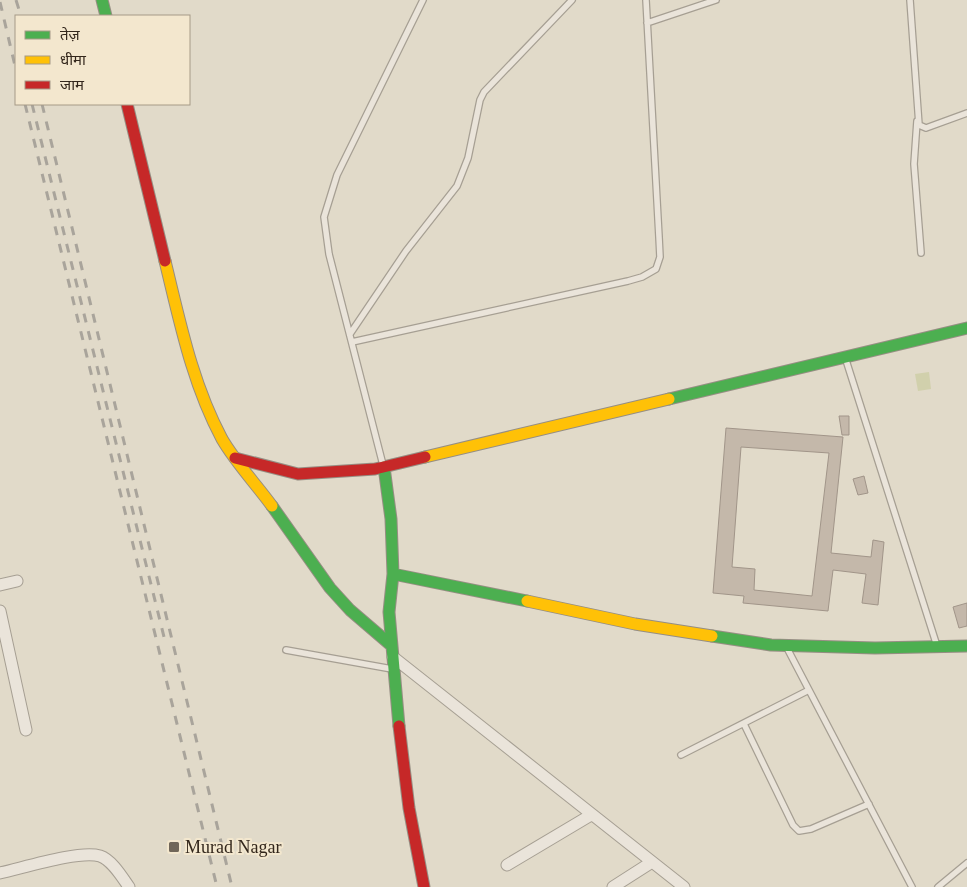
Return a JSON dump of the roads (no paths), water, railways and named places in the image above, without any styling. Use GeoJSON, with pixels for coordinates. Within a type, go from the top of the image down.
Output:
{"type":"FeatureCollection","features":[{"type":"Feature","properties":{"kind":"street"},"geometry":{"type":"LineString","coordinates":[[102,0],[106,15]]}},
{"type":"Feature","properties":{"kind":"street"},"geometry":{"type":"LineString","coordinates":[[127,105],[189,358],[206,405],[223,440],[235,458],[259,488],[330,588],[393,652],[591,814],[684,887]]}},
{"type":"Feature","properties":{"kind":"street"},"geometry":{"type":"LineString","coordinates":[[235,458],[298,474],[365,471],[384,468],[967,328]]}},
{"type":"Feature","properties":{"kind":"street"},"geometry":{"type":"LineString","coordinates":[[384,468],[391,519],[394,574],[390,597],[405,794],[424,887]]}},
{"type":"Feature","properties":{"kind":"street"},"geometry":{"type":"LineString","coordinates":[[394,574],[635,624],[711,637],[786,646],[938,648],[967,646]]}},
{"type":"Feature","properties":{"kind":"street"},"geometry":{"type":"LineString","coordinates":[[0,584],[17,581]]}},
{"type":"Feature","properties":{"kind":"street"},"geometry":{"type":"LineString","coordinates":[[0,611],[5,663],[26,730]]}},
{"type":"Feature","properties":{"kind":"street"},"geometry":{"type":"LineString","coordinates":[[507,865],[591,814]]}},
{"type":"Feature","properties":{"kind":"street"},"geometry":{"type":"LineString","coordinates":[[0,873],[75,856],[95,855],[106,860],[129,887]]}},
{"type":"Feature","properties":{"kind":"street"},"geometry":{"type":"LineString","coordinates":[[613,887],[652,862]]}},
{"type":"Feature","properties":{"kind":"lane"},"geometry":{"type":"LineString","coordinates":[[384,468],[324,233],[327,202],[353,141],[423,0]]}},
{"type":"Feature","properties":{"kind":"lane"},"geometry":{"type":"LineString","coordinates":[[350,334],[401,257],[457,186],[468,158],[480,100],[484,92],[572,0]]}},
{"type":"Feature","properties":{"kind":"lane"},"geometry":{"type":"LineString","coordinates":[[352,342],[628,281],[656,270],[660,257],[660,238],[646,0]]}},
{"type":"Feature","properties":{"kind":"lane"},"geometry":{"type":"LineString","coordinates":[[647,23],[716,0]]}},
{"type":"Feature","properties":{"kind":"lane"},"geometry":{"type":"LineString","coordinates":[[910,0],[917,121],[914,164],[921,253]]}},
{"type":"Feature","properties":{"kind":"lane"},"geometry":{"type":"LineString","coordinates":[[917,121],[919,125],[926,128],[967,113]]}},
{"type":"Feature","properties":{"kind":"lane"},"geometry":{"type":"LineString","coordinates":[[844,357],[938,648]]}},
{"type":"Feature","properties":{"kind":"lane"},"geometry":{"type":"LineString","coordinates":[[786,646],[912,887]]}},
{"type":"Feature","properties":{"kind":"lane"},"geometry":{"type":"LineString","coordinates":[[286,650],[394,669]]}},
{"type":"Feature","properties":{"kind":"lane"},"geometry":{"type":"LineString","coordinates":[[681,755],[809,690]]}},
{"type":"Feature","properties":{"kind":"lane"},"geometry":{"type":"LineString","coordinates":[[744,724],[793,825],[799,831],[811,829],[869,804]]}},
{"type":"Feature","properties":{"kind":"lane"},"geometry":{"type":"LineString","coordinates":[[938,887],[967,864]]}},
{"type":"Feature","properties":{"kind":"railway"},"geometry":{"type":"LineString","coordinates":[[16,0],[21,15]]}},
{"type":"Feature","properties":{"kind":"railway"},"geometry":{"type":"LineString","coordinates":[[0,2],[15,66]]}},
{"type":"Feature","properties":{"kind":"railway"},"geometry":{"type":"LineString","coordinates":[[25,105],[217,887]]}},
{"type":"Feature","properties":{"kind":"railway"},"geometry":{"type":"LineString","coordinates":[[32,105],[166,645]]}},
{"type":"Feature","properties":{"kind":"railway"},"geometry":{"type":"LineString","coordinates":[[42,105],[232,887]]}},
{"type":"Feature","properties":{"kind":"place","name":"Murad Nagar"},"geometry":{"type":"Point","coordinates":[174,847]}}]}
